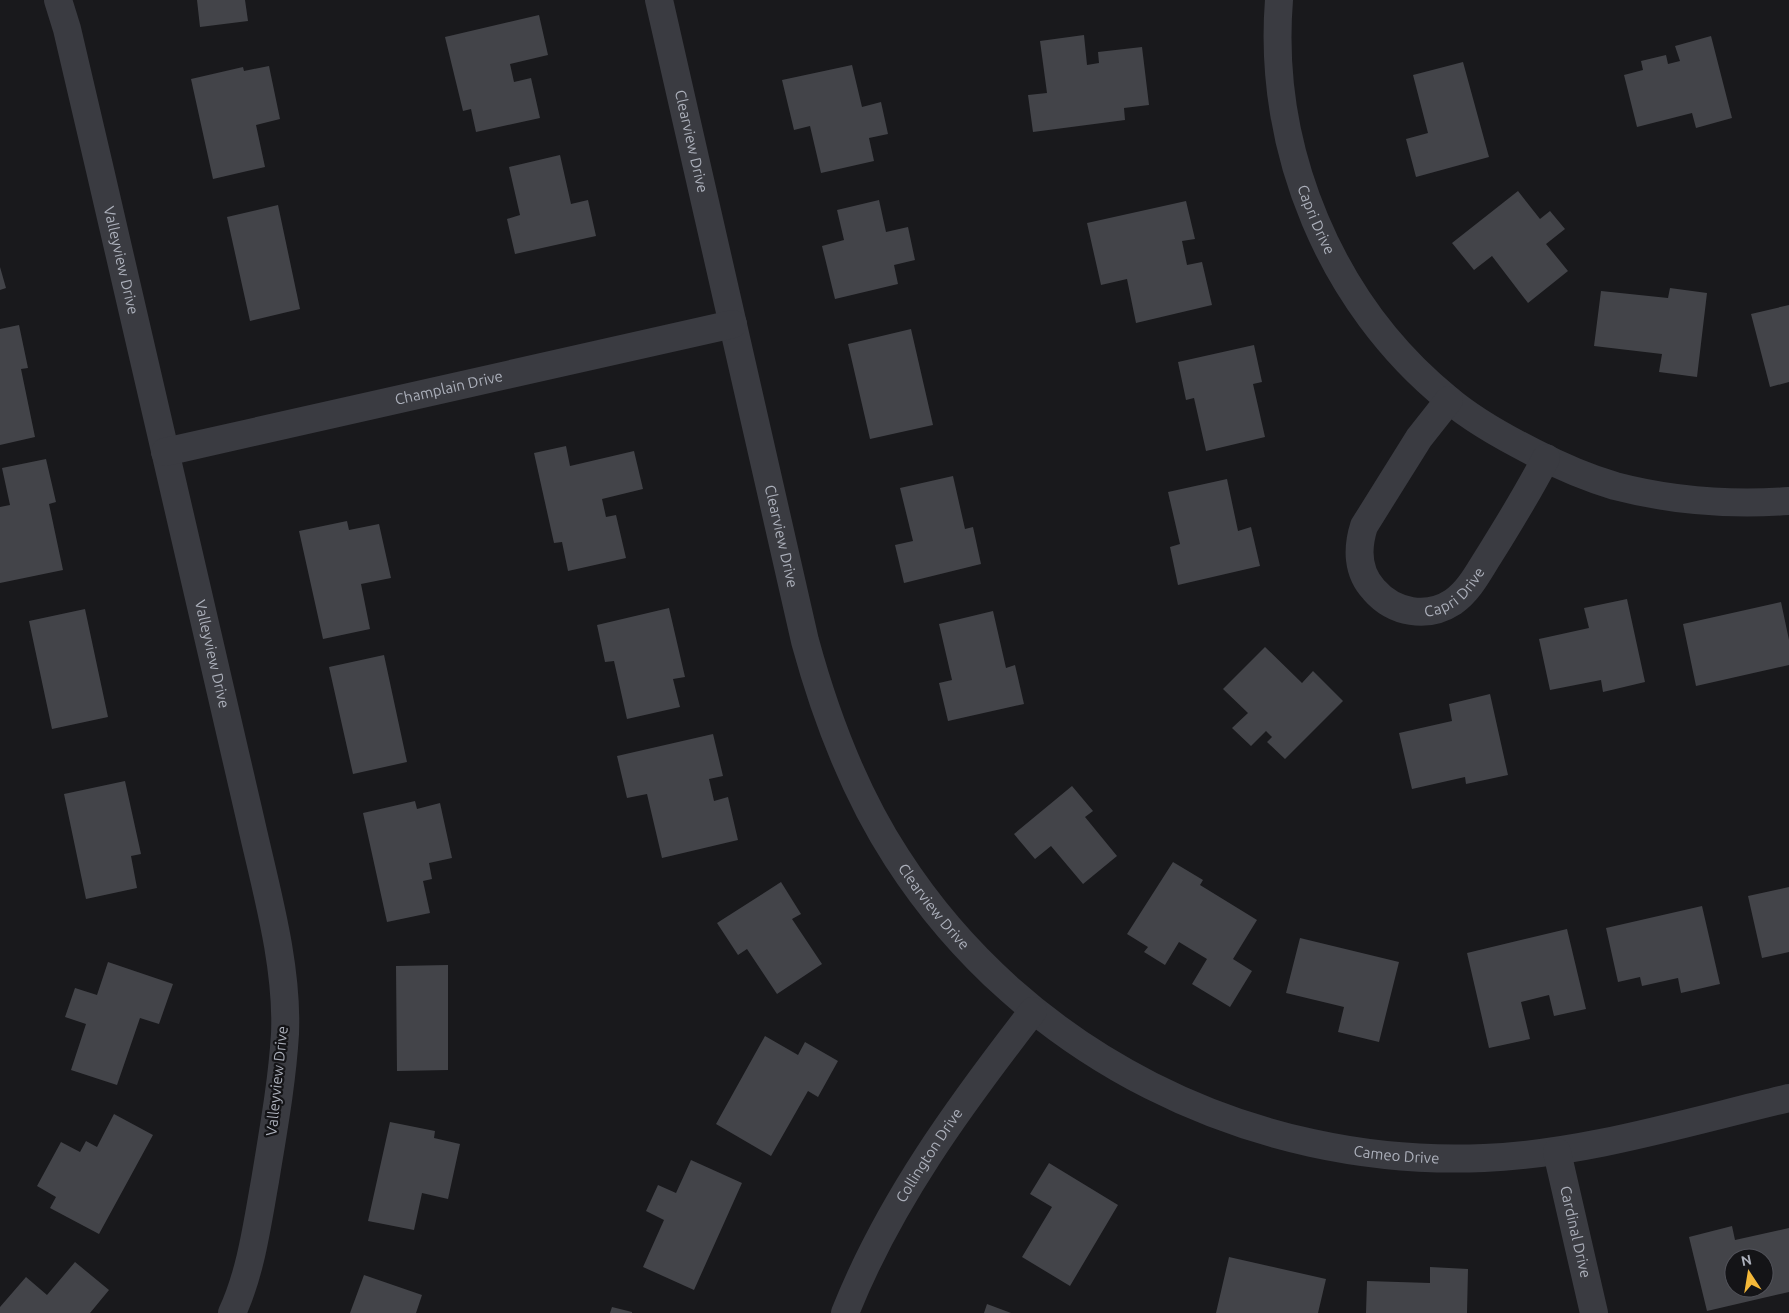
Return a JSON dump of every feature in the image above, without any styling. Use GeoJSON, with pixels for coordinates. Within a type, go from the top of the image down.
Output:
{"type":"FeatureCollection","features":[{"type":"Feature","properties":{"kind":"street","name":"Valleyview Drive"},"geometry":{"type":"LineString","coordinates":[[58,0],[67,29],[100,170],[271,911],[281,971],[285,1033],[278,1098],[251,1255],[232,1313]]}},
{"type":"Feature","properties":{"kind":"street","name":"Clearview Drive"},"geometry":{"type":"LineString","coordinates":[[658,0],[805,642],[832,728],[869,811],[896,858],[959,941],[1033,1011]]}},
{"type":"Feature","properties":{"kind":"street","name":"Capri Drive"},"geometry":{"type":"LineString","coordinates":[[1279,0],[1277,51],[1282,100],[1291,149],[1306,198],[1326,244],[1350,288],[1375,322],[1416,370],[1449,400],[1494,431],[1546,458],[1613,485],[1658,496],[1709,503],[1789,501]]}},
{"type":"Feature","properties":{"kind":"street","name":"Champlain Drive"},"geometry":{"type":"LineString","coordinates":[[165,452],[733,324]]}},
{"type":"Feature","properties":{"kind":"street","name":"Capri Drive"},"geometry":{"type":"LineString","coordinates":[[1449,400],[1419,438],[1364,526],[1358,542],[1364,576],[1373,590],[1387,602],[1401,609],[1418,612],[1430,611],[1453,601],[1468,588],[1524,501],[1546,458]]}},
{"type":"Feature","properties":{"kind":"street","name":"Cameo Drive"},"geometry":{"type":"LineString","coordinates":[[1033,1011],[1121,1071],[1173,1098],[1247,1127],[1284,1138],[1330,1148],[1388,1156],[1482,1158],[1557,1152],[1789,1098]]}},
{"type":"Feature","properties":{"kind":"street","name":"Collington Drive"},"geometry":{"type":"LineString","coordinates":[[845,1313],[876,1244],[906,1189],[951,1122],[1033,1011]]}},
{"type":"Feature","properties":{"kind":"street","name":"Cardinal Drive"},"geometry":{"type":"LineString","coordinates":[[1557,1152],[1594,1313]]}},
{"type":"Feature","properties":{"kind":"building"},"geometry":{"type":"Polygon","coordinates":[[[197,0],[245,0],[248,21],[200,27],[197,0]]]}},
{"type":"Feature","properties":{"kind":"building"},"geometry":{"type":"Polygon","coordinates":[[[539,15],[548,55],[510,64],[514,82],[531,78],[540,118],[476,132],[471,109],[463,111],[445,37],[539,15]]]}},
{"type":"Feature","properties":{"kind":"building"},"geometry":{"type":"Polygon","coordinates":[[[1084,35],[1087,65],[1099,63],[1098,52],[1142,47],[1149,105],[1124,108],[1125,120],[1033,132],[1028,95],[1047,93],[1040,41],[1084,35]]]}},
{"type":"Feature","properties":{"kind":"building"},"geometry":{"type":"Polygon","coordinates":[[[1711,36],[1732,118],[1696,128],[1692,113],[1637,127],[1624,75],[1643,70],[1641,61],[1666,55],[1668,64],[1680,61],[1675,46],[1711,36]]]}},
{"type":"Feature","properties":{"kind":"building"},"geometry":{"type":"Polygon","coordinates":[[[1463,62],[1489,157],[1416,177],[1406,139],[1428,133],[1413,75],[1463,62]]]}},
{"type":"Feature","properties":{"kind":"building"},"geometry":{"type":"Polygon","coordinates":[[[852,65],[862,107],[881,102],[888,134],[869,138],[874,161],[821,173],[810,126],[794,130],[782,80],[852,65]]]}},
{"type":"Feature","properties":{"kind":"building"},"geometry":{"type":"Polygon","coordinates":[[[269,66],[280,119],[256,125],[265,167],[213,179],[191,79],[243,67],[244,71],[269,66]]]}},
{"type":"Feature","properties":{"kind":"building"},"geometry":{"type":"Polygon","coordinates":[[[560,155],[571,204],[588,200],[596,236],[515,254],[507,219],[520,215],[509,167],[560,155]]]}},
{"type":"Feature","properties":{"kind":"building"},"geometry":{"type":"Polygon","coordinates":[[[1518,191],[1540,219],[1550,211],[1565,229],[1546,244],[1568,271],[1528,303],[1492,256],[1474,270],[1452,243],[1518,191]]]}},
{"type":"Feature","properties":{"kind":"building"},"geometry":{"type":"Polygon","coordinates":[[[879,200],[886,232],[908,227],[915,260],[894,265],[898,284],[835,299],[822,246],[844,240],[837,210],[879,200]]]}},
{"type":"Feature","properties":{"kind":"building"},"geometry":{"type":"Polygon","coordinates":[[[1186,201],[1195,239],[1182,241],[1187,265],[1202,262],[1212,305],[1136,323],[1127,279],[1101,285],[1087,223],[1186,201]]]}},
{"type":"Feature","properties":{"kind":"building"},"geometry":{"type":"Polygon","coordinates":[[[278,205],[300,309],[250,321],[227,217],[278,205]]]}},
{"type":"Feature","properties":{"kind":"building"},"geometry":{"type":"Polygon","coordinates":[[[0,267],[6,288],[0,290],[0,267]]]}},
{"type":"Feature","properties":{"kind":"building"},"geometry":{"type":"Polygon","coordinates":[[[1670,288],[1707,293],[1697,377],[1659,372],[1662,354],[1594,346],[1601,291],[1668,298],[1670,288]]]}},
{"type":"Feature","properties":{"kind":"building"},"geometry":{"type":"Polygon","coordinates":[[[1789,305],[1789,382],[1770,387],[1751,314],[1789,305]]]}},
{"type":"Feature","properties":{"kind":"building"},"geometry":{"type":"Polygon","coordinates":[[[19,325],[28,368],[21,369],[35,437],[0,445],[0,329],[19,325]]]}},
{"type":"Feature","properties":{"kind":"building"},"geometry":{"type":"Polygon","coordinates":[[[911,329],[933,425],[870,439],[848,344],[911,329]]]}},
{"type":"Feature","properties":{"kind":"building"},"geometry":{"type":"Polygon","coordinates":[[[1254,345],[1262,382],[1253,384],[1265,437],[1206,451],[1194,398],[1186,400],[1178,362],[1254,345]]]}},
{"type":"Feature","properties":{"kind":"building"},"geometry":{"type":"Polygon","coordinates":[[[566,446],[570,466],[634,451],[643,489],[602,499],[606,517],[616,515],[626,558],[568,571],[562,542],[554,543],[534,453],[566,446]]]}},
{"type":"Feature","properties":{"kind":"building"},"geometry":{"type":"Polygon","coordinates":[[[46,459],[56,502],[49,504],[63,570],[0,583],[0,507],[10,505],[2,468],[46,459]]]}},
{"type":"Feature","properties":{"kind":"building"},"geometry":{"type":"Polygon","coordinates":[[[953,476],[965,529],[973,527],[981,564],[904,583],[895,545],[913,541],[900,488],[953,476]]]}},
{"type":"Feature","properties":{"kind":"building"},"geometry":{"type":"Polygon","coordinates":[[[1227,479],[1238,531],[1251,527],[1260,566],[1178,585],[1170,547],[1180,544],[1168,492],[1227,479]]]}},
{"type":"Feature","properties":{"kind":"building"},"geometry":{"type":"Polygon","coordinates":[[[347,521],[349,530],[379,524],[391,578],[361,584],[370,629],[323,639],[299,531],[347,521]]]}},
{"type":"Feature","properties":{"kind":"building"},"geometry":{"type":"Polygon","coordinates":[[[1627,599],[1645,682],[1603,692],[1601,680],[1550,690],[1539,639],[1589,628],[1584,608],[1627,599]]]}},
{"type":"Feature","properties":{"kind":"building"},"geometry":{"type":"Polygon","coordinates":[[[1781,602],[1789,640],[1789,665],[1696,686],[1683,624],[1781,602]]]}},
{"type":"Feature","properties":{"kind":"building"},"geometry":{"type":"Polygon","coordinates":[[[669,608],[685,677],[673,679],[680,707],[627,719],[614,661],[605,662],[597,625],[669,608]]]}},
{"type":"Feature","properties":{"kind":"building"},"geometry":{"type":"Polygon","coordinates":[[[85,609],[108,717],[52,729],[29,621],[85,609]]]}},
{"type":"Feature","properties":{"kind":"building"},"geometry":{"type":"Polygon","coordinates":[[[993,611],[1006,668],[1015,665],[1024,704],[948,721],[939,683],[952,680],[939,624],[993,611]]]}},
{"type":"Feature","properties":{"kind":"building"},"geometry":{"type":"Polygon","coordinates":[[[1265,647],[1302,683],[1313,671],[1343,701],[1285,759],[1267,742],[1272,737],[1266,731],[1251,746],[1232,728],[1248,713],[1223,689],[1265,647]]]}},
{"type":"Feature","properties":{"kind":"building"},"geometry":{"type":"Polygon","coordinates":[[[384,655],[407,762],[353,774],[329,667],[384,655]]]}},
{"type":"Feature","properties":{"kind":"building"},"geometry":{"type":"Polygon","coordinates":[[[1490,694],[1508,775],[1466,784],[1465,777],[1412,789],[1399,733],[1452,721],[1449,704],[1490,694]]]}},
{"type":"Feature","properties":{"kind":"building"},"geometry":{"type":"Polygon","coordinates":[[[713,734],[723,776],[709,779],[714,801],[728,797],[738,840],[662,858],[647,794],[627,798],[617,756],[713,734]]]}},
{"type":"Feature","properties":{"kind":"building"},"geometry":{"type":"Polygon","coordinates":[[[125,781],[141,854],[131,856],[137,888],[86,899],[64,794],[125,781]]]}},
{"type":"Feature","properties":{"kind":"building"},"geometry":{"type":"Polygon","coordinates":[[[1072,786],[1093,811],[1085,817],[1117,856],[1083,884],[1051,846],[1035,859],[1014,834],[1072,786]]]}},
{"type":"Feature","properties":{"kind":"building"},"geometry":{"type":"Polygon","coordinates":[[[415,801],[417,809],[440,803],[452,858],[429,863],[432,879],[423,881],[430,913],[387,922],[363,813],[415,801]]]}},
{"type":"Feature","properties":{"kind":"building"},"geometry":{"type":"Polygon","coordinates":[[[1173,862],[1203,880],[1200,885],[1257,920],[1233,959],[1252,971],[1230,1007],[1192,984],[1207,959],[1179,942],[1165,965],[1144,952],[1148,947],[1127,934],[1173,862]]]}},
{"type":"Feature","properties":{"kind":"building"},"geometry":{"type":"Polygon","coordinates":[[[781,882],[801,914],[792,919],[822,964],[777,994],[747,949],[738,955],[717,923],[781,882]]]}},
{"type":"Feature","properties":{"kind":"building"},"geometry":{"type":"Polygon","coordinates":[[[1789,887],[1789,952],[1762,958],[1748,896],[1789,887]]]}},
{"type":"Feature","properties":{"kind":"building"},"geometry":{"type":"Polygon","coordinates":[[[1702,906],[1720,984],[1681,993],[1678,978],[1642,986],[1640,977],[1618,982],[1606,928],[1702,906]]]}},
{"type":"Feature","properties":{"kind":"building"},"geometry":{"type":"Polygon","coordinates":[[[1567,929],[1586,1009],[1554,1016],[1549,995],[1521,1002],[1530,1039],[1489,1048],[1467,953],[1567,929]]]}},
{"type":"Feature","properties":{"kind":"building"},"geometry":{"type":"Polygon","coordinates":[[[1300,938],[1399,962],[1379,1042],[1338,1032],[1344,1007],[1286,993],[1300,938]]]}},
{"type":"Feature","properties":{"kind":"building"},"geometry":{"type":"Polygon","coordinates":[[[108,962],[173,984],[159,1024],[140,1018],[117,1085],[71,1070],[86,1024],[65,1017],[75,988],[97,995],[108,962]]]}},
{"type":"Feature","properties":{"kind":"building"},"geometry":{"type":"Polygon","coordinates":[[[448,965],[448,1070],[397,1071],[396,966],[448,965]]]}},
{"type":"Feature","properties":{"kind":"building"},"geometry":{"type":"Polygon","coordinates":[[[765,1036],[798,1055],[805,1042],[838,1061],[818,1097],[808,1091],[771,1156],[716,1124],[765,1036]]]}},
{"type":"Feature","properties":{"kind":"building"},"geometry":{"type":"Polygon","coordinates":[[[114,1114],[153,1135],[99,1234],[50,1208],[56,1197],[37,1186],[61,1142],[80,1152],[86,1141],[97,1147],[114,1114]]]}},
{"type":"Feature","properties":{"kind":"building"},"geometry":{"type":"Polygon","coordinates":[[[390,1122],[435,1131],[434,1138],[460,1144],[448,1199],[422,1193],[414,1230],[368,1221],[390,1122]]]}},
{"type":"Feature","properties":{"kind":"building"},"geometry":{"type":"Polygon","coordinates":[[[691,1160],[742,1183],[694,1290],[643,1267],[664,1220],[646,1211],[658,1185],[676,1193],[691,1160]]]}},
{"type":"Feature","properties":{"kind":"building"},"geometry":{"type":"Polygon","coordinates":[[[1049,1163],[1118,1205],[1070,1286],[1022,1257],[1052,1207],[1030,1194],[1049,1163]]]}},
{"type":"Feature","properties":{"kind":"building"},"geometry":{"type":"Polygon","coordinates":[[[1732,1226],[1735,1240],[1789,1228],[1789,1292],[1774,1295],[1774,1248],[1724,1248],[1724,1298],[1763,1298],[1707,1311],[1689,1237],[1732,1226]]]}},
{"type":"Feature","properties":{"kind":"building"},"geometry":{"type":"Polygon","coordinates":[[[1229,1257],[1326,1279],[1318,1313],[1216,1313],[1229,1257]]]}},
{"type":"Feature","properties":{"kind":"building"},"geometry":{"type":"Polygon","coordinates":[[[75,1262],[109,1290],[90,1313],[0,1313],[0,1307],[26,1277],[47,1295],[75,1262]]]}},
{"type":"Feature","properties":{"kind":"building"},"geometry":{"type":"Polygon","coordinates":[[[1430,1267],[1468,1269],[1467,1313],[1366,1313],[1367,1281],[1430,1283],[1430,1267]]]}},
{"type":"Feature","properties":{"kind":"building"},"geometry":{"type":"Polygon","coordinates":[[[364,1275],[422,1295],[416,1313],[350,1313],[364,1275]]]}},
{"type":"Feature","properties":{"kind":"building"},"geometry":{"type":"Polygon","coordinates":[[[987,1304],[1011,1313],[984,1313],[987,1304]]]}},
{"type":"Feature","properties":{"kind":"building"},"geometry":{"type":"Polygon","coordinates":[[[612,1307],[632,1312],[632,1313],[610,1313],[612,1307]]]}}]}
